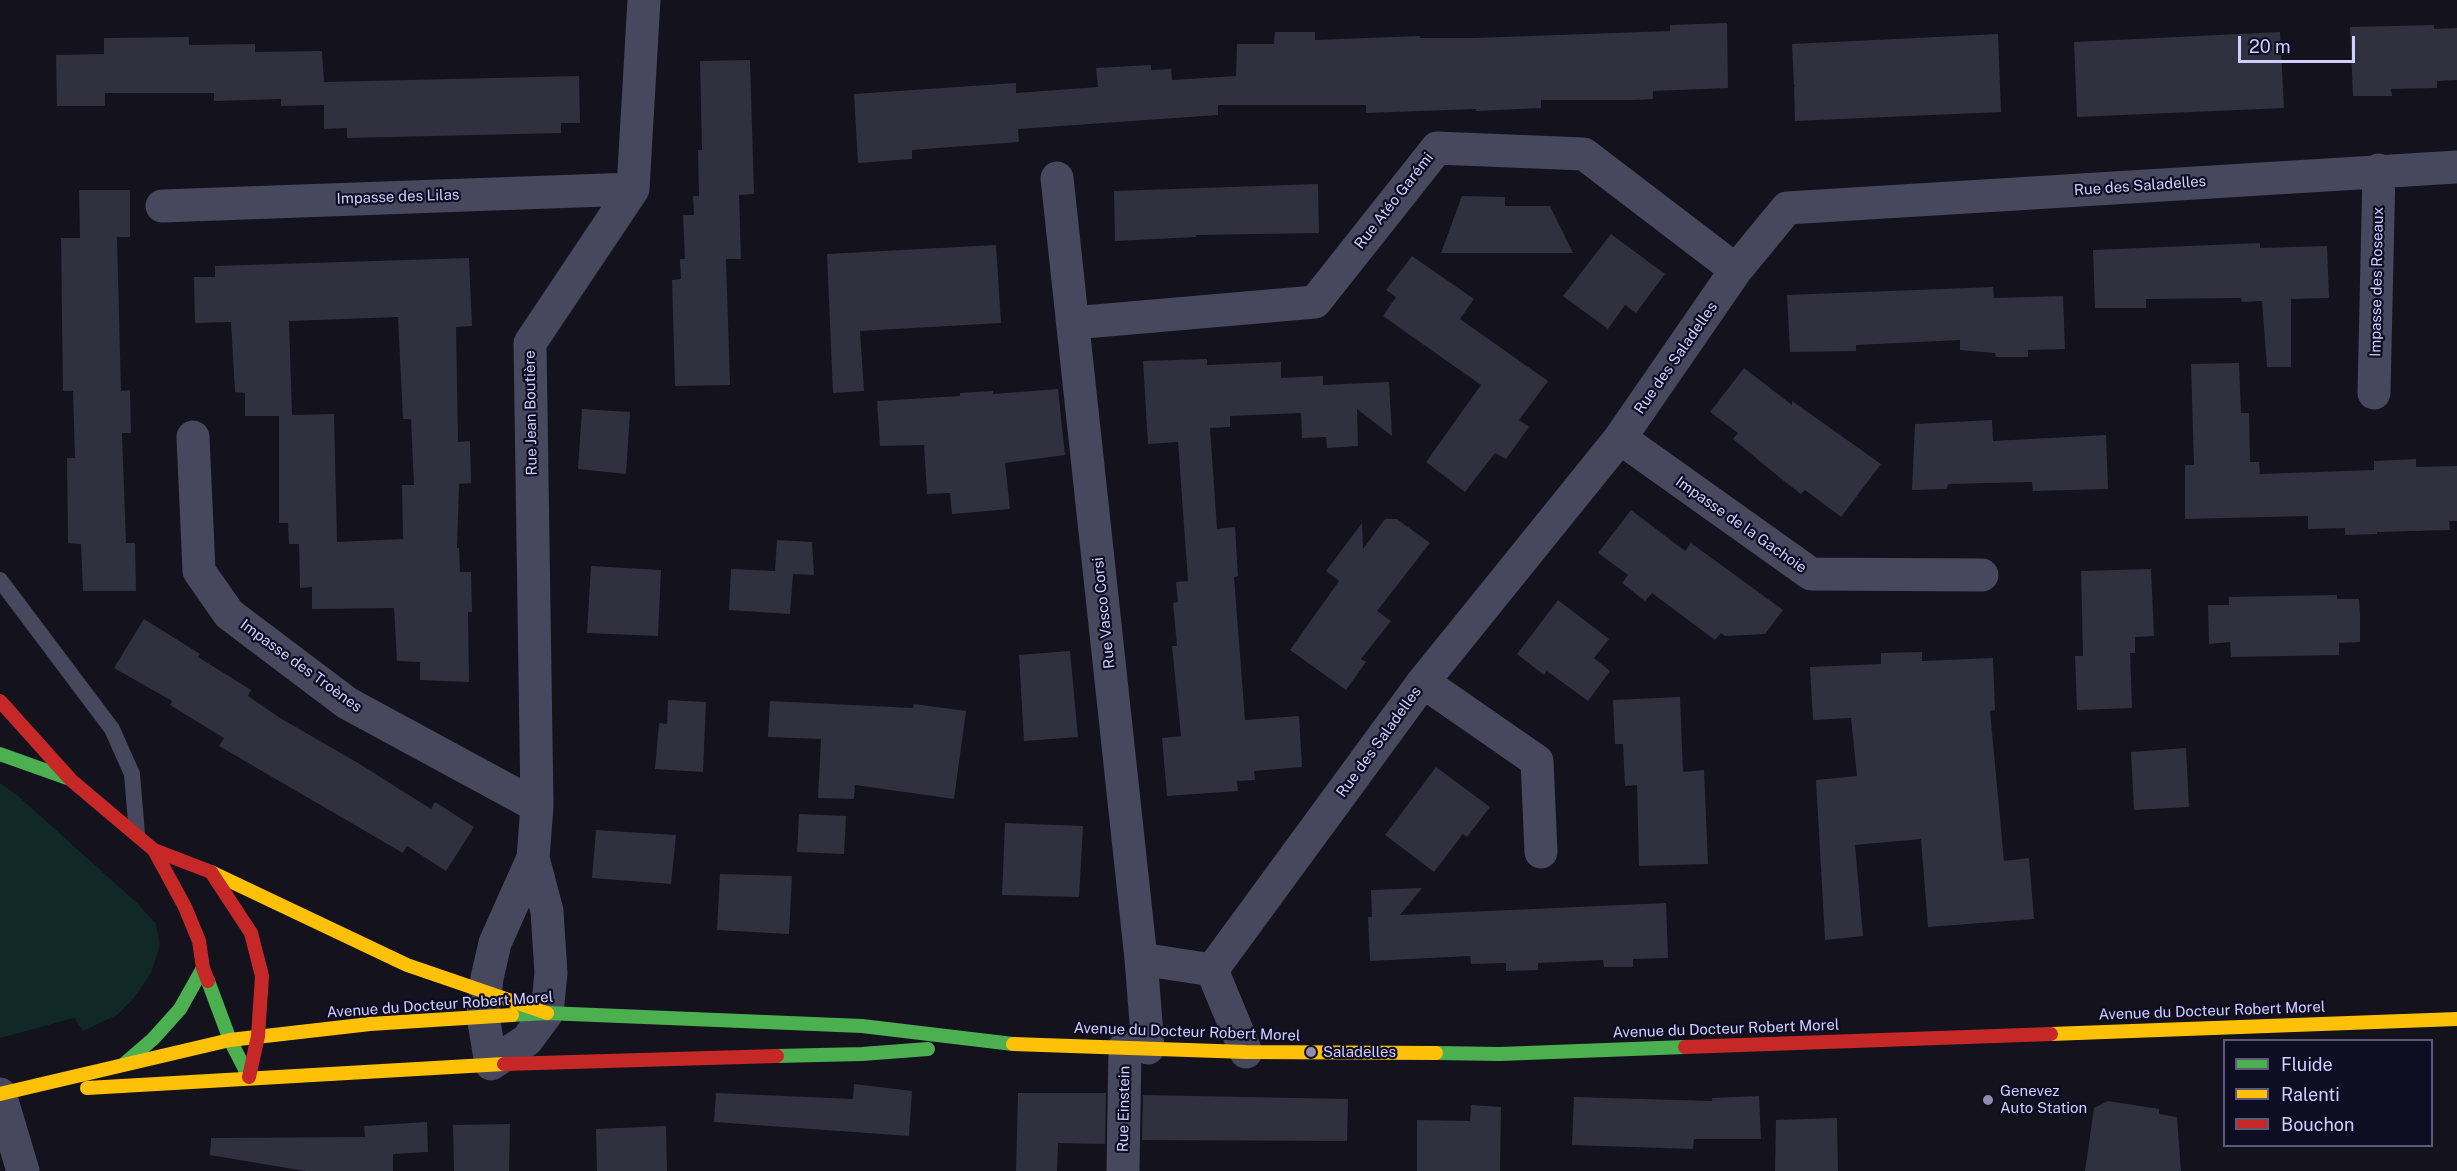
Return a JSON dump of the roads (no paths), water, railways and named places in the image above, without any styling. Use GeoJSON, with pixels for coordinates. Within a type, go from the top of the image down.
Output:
{"type":"FeatureCollection","features":[{"type":"Feature","properties":{"kind":"street"},"geometry":{"type":"LineString","coordinates":[[633,189],[644,0]]}},
{"type":"Feature","properties":{"kind":"street","name":"Rue Atéo Garémi"},"geometry":{"type":"LineString","coordinates":[[1073,323],[1315,302],[1437,148],[1584,154],[1736,270]]}},
{"type":"Feature","properties":{"kind":"street","name":"Rue des Saladelles"},"geometry":{"type":"LineString","coordinates":[[1212,970],[1424,682],[1620,438],[1736,270],[1787,208],[2457,167]]}},
{"type":"Feature","properties":{"kind":"street","name":"Impasse des Roseaux"},"geometry":{"type":"LineString","coordinates":[[2374,393],[2379,170]]}},
{"type":"Feature","properties":{"kind":"street","name":"Rue Vasco Corsi"},"geometry":{"type":"LineString","coordinates":[[1057,178],[1141,959],[1136,1048]]}},
{"type":"Feature","properties":{"kind":"street","name":"Impasse des Lilas"},"geometry":{"type":"LineString","coordinates":[[162,206],[633,189]]}},
{"type":"Feature","properties":{"kind":"street","name":"Rue Jean Boutière"},"geometry":{"type":"LineString","coordinates":[[533,858],[495,943],[484,1004],[490,1064],[527,1040],[546,1012],[551,973],[547,911],[533,858],[537,806],[530,343],[633,189]]}},
{"type":"Feature","properties":{"kind":"street","name":"Impasse des Troènes"},"geometry":{"type":"LineString","coordinates":[[193,437],[199,571],[229,614],[347,703],[537,806]]}},
{"type":"Feature","properties":{"kind":"street","name":"Impasse de la Gachoie"},"geometry":{"type":"LineString","coordinates":[[1620,438],[1811,574],[1982,575]]}},
{"type":"Feature","properties":{"kind":"street"},"geometry":{"type":"LineString","coordinates":[[1424,682],[1537,761],[1541,852]]}},
{"type":"Feature","properties":{"kind":"street"},"geometry":{"type":"LineString","coordinates":[[0,701],[71,780],[154,850],[185,907],[199,941],[203,968],[230,1040],[249,1077]]}},
{"type":"Feature","properties":{"kind":"street"},"geometry":{"type":"LineString","coordinates":[[0,754],[71,780]]}},
{"type":"Feature","properties":{"kind":"street"},"geometry":{"type":"LineString","coordinates":[[154,850],[211,872],[484,1004],[546,1012]]}},
{"type":"Feature","properties":{"kind":"street"},"geometry":{"type":"LineString","coordinates":[[211,872],[251,933],[262,976],[258,1036],[249,1077]]}},
{"type":"Feature","properties":{"kind":"street"},"geometry":{"type":"LineString","coordinates":[[1141,959],[1212,970],[1246,1052]]}},
{"type":"Feature","properties":{"kind":"street"},"geometry":{"type":"LineString","coordinates":[[124,1064],[153,1039],[180,1009],[203,968]]}},
{"type":"Feature","properties":{"kind":"street","name":"Avenue du Docteur Robert Morel"},"geometry":{"type":"LineString","coordinates":[[0,1094],[230,1040],[370,1024],[484,1004],[546,1012],[862,1026],[996,1043],[1246,1052],[1500,1054],[2457,1019]]}},
{"type":"Feature","properties":{"kind":"street","name":"Avenue du Docteur Robert Morel"},"geometry":{"type":"LineString","coordinates":[[0,1094],[490,1064],[862,1054],[996,1043]]}},
{"type":"Feature","properties":{"kind":"street","name":"Rue Einstein"},"geometry":{"type":"LineString","coordinates":[[1123,1171],[1136,1048]]}},
{"type":"Feature","properties":{"kind":"street"},"geometry":{"type":"LineString","coordinates":[[0,1094],[23,1171]]}},
{"type":"Feature","properties":{"kind":"lane"},"geometry":{"type":"LineString","coordinates":[[0,580],[112,729],[132,774],[137,835]]}},
{"type":"Feature","properties":{"kind":"lane"},"geometry":{"type":"LineString","coordinates":[[813,1024],[813,1055]]}},
{"type":"Feature","properties":{"kind":"place","name":"Saladelles"},"geometry":{"type":"Point","coordinates":[1311,1052]}},
{"type":"Feature","properties":{"kind":"place","name":"Genevez Auto Station"},"geometry":{"type":"Point","coordinates":[1988,1100]}}]}
